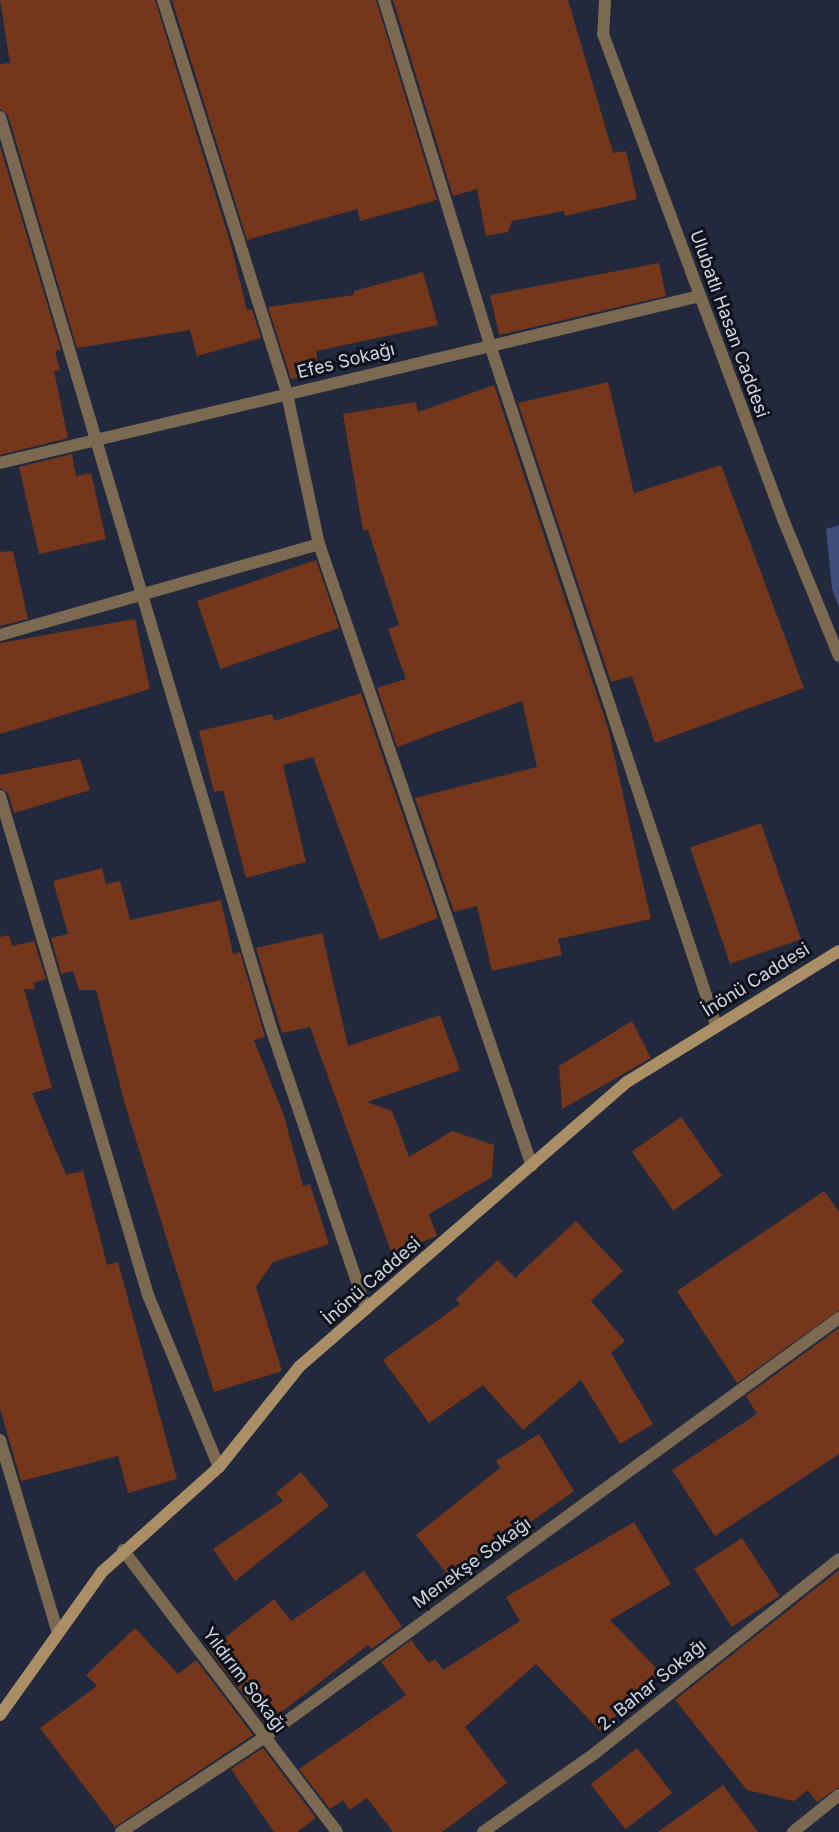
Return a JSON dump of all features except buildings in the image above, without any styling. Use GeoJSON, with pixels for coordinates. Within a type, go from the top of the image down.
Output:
{"type":"FeatureCollection","features":[{"type":"Feature","properties":{"kind":"main road","name":"İnönü Caddesi"},"geometry":{"type":"LineString","coordinates":[[0,1715],[58,1633],[123,1550],[219,1467],[300,1366],[627,1082],[839,951]]}},
{"type":"Feature","properties":{"kind":"street"},"geometry":{"type":"LineString","coordinates":[[164,0],[287,394],[319,544],[532,1166]]}},
{"type":"Feature","properties":{"kind":"street"},"geometry":{"type":"LineString","coordinates":[[384,0],[490,345],[716,1025]]}},
{"type":"Feature","properties":{"kind":"street","name":"Ulubatlı Hasan Caddesi"},"geometry":{"type":"LineString","coordinates":[[605,0],[603,34],[700,296],[839,656]]}},
{"type":"Feature","properties":{"kind":"street"},"geometry":{"type":"LineString","coordinates":[[0,117],[270,1025],[366,1309]]}},
{"type":"Feature","properties":{"kind":"street","name":"Efes Sokağı"},"geometry":{"type":"LineString","coordinates":[[0,463],[700,296]]}},
{"type":"Feature","properties":{"kind":"street"},"geometry":{"type":"LineString","coordinates":[[0,635],[140,592],[319,544]]}},
{"type":"Feature","properties":{"kind":"street"},"geometry":{"type":"LineString","coordinates":[[0,796],[148,1295],[219,1467]]}},
{"type":"Feature","properties":{"kind":"street","name":"Menekşe Sokağı"},"geometry":{"type":"LineString","coordinates":[[121,1832],[265,1737],[839,1318]]}},
{"type":"Feature","properties":{"kind":"street"},"geometry":{"type":"LineString","coordinates":[[0,1440],[58,1633]]}},
{"type":"Feature","properties":{"kind":"street","name":"Yıldırım Sokağı"},"geometry":{"type":"LineString","coordinates":[[123,1550],[337,1832]]}},
{"type":"Feature","properties":{"kind":"street","name":"2. Bahar Sokağı"},"geometry":{"type":"LineString","coordinates":[[483,1832],[594,1755],[839,1559]]}},
{"type":"Feature","properties":{"kind":"street"},"geometry":{"type":"LineString","coordinates":[[793,1832],[839,1795]]}},
{"type":"Feature","properties":{"kind":"shaded area"},"geometry":{"type":"Polygon","coordinates":[[[839,525],[839,608],[832,589],[826,529],[839,525]]]}}]}
